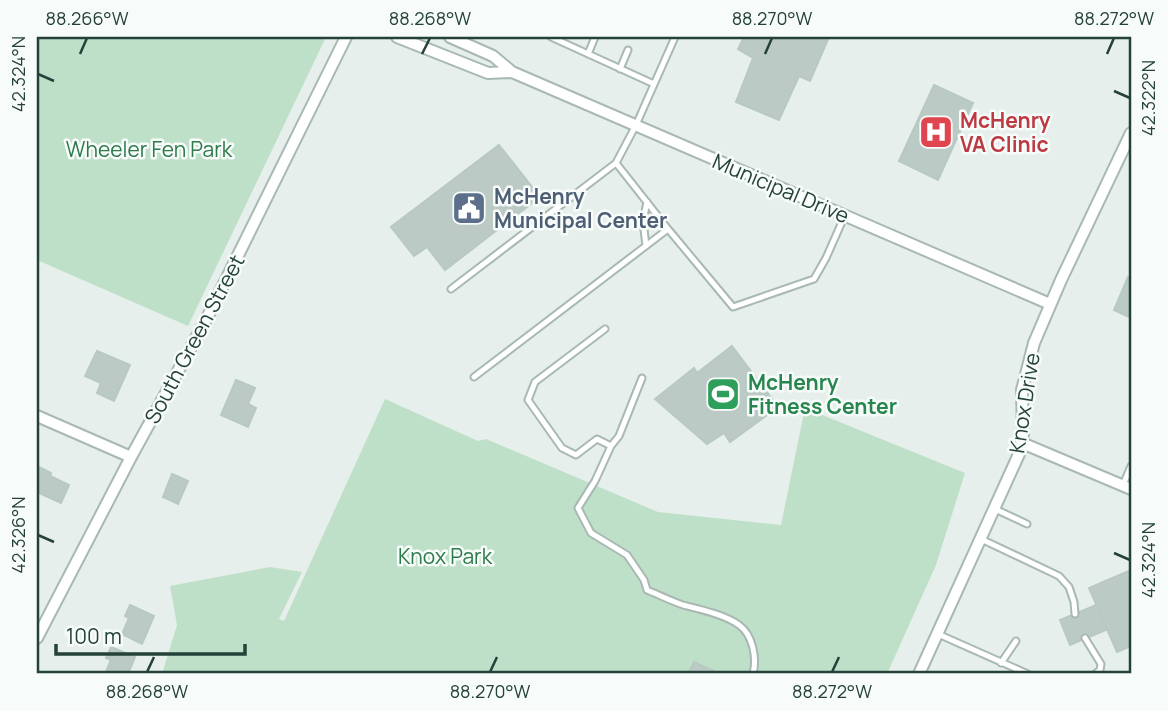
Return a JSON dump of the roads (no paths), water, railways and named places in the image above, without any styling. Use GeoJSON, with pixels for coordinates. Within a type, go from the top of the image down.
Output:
{"type":"FeatureCollection","features":[{"type":"Feature","properties":{"kind":"street","name":"South Green Street"},"geometry":{"type":"LineString","coordinates":[[37,638],[207,318],[346,37]]}},
{"type":"Feature","properties":{"kind":"street","name":"Municipal Drive"},"geometry":{"type":"LineString","coordinates":[[397,37],[488,73],[512,72]]}},
{"type":"Feature","properties":{"kind":"street","name":"Municipal Drive"},"geometry":{"type":"LineString","coordinates":[[450,37],[493,56],[512,72],[1050,304]]}},
{"type":"Feature","properties":{"kind":"street","name":"Knox Drive"},"geometry":{"type":"LineString","coordinates":[[919,674],[1019,454],[1022,443],[1021,399],[1034,343],[1131,132]]}},
{"type":"Feature","properties":{"kind":"street"},"geometry":{"type":"LineString","coordinates":[[37,416],[131,457]]}},
{"type":"Feature","properties":{"kind":"street"},"geometry":{"type":"LineString","coordinates":[[1022,443],[1127,487]]}},
{"type":"Feature","properties":{"kind":"lane"},"geometry":{"type":"LineString","coordinates":[[551,37],[654,84]]}},
{"type":"Feature","properties":{"kind":"lane"},"geometry":{"type":"LineString","coordinates":[[588,54],[595,37]]}},
{"type":"Feature","properties":{"kind":"lane"},"geometry":{"type":"LineString","coordinates":[[451,289],[616,163],[675,37]]}},
{"type":"Feature","properties":{"kind":"lane"},"geometry":{"type":"LineString","coordinates":[[620,69],[628,50]]}},
{"type":"Feature","properties":{"kind":"lane"},"geometry":{"type":"LineString","coordinates":[[616,163],[733,307],[814,279],[845,215]]}},
{"type":"Feature","properties":{"kind":"lane"},"geometry":{"type":"LineString","coordinates":[[646,247],[643,221],[647,202]]}},
{"type":"Feature","properties":{"kind":"lane"},"geometry":{"type":"LineString","coordinates":[[474,377],[668,229]]}},
{"type":"Feature","properties":{"kind":"lane"},"geometry":{"type":"LineString","coordinates":[[605,330],[536,382],[528,400],[562,448],[576,454],[597,439],[611,446]]}},
{"type":"Feature","properties":{"kind":"lane"},"geometry":{"type":"LineString","coordinates":[[642,378],[619,436],[578,509],[590,533],[626,555],[644,580],[647,590],[740,625],[752,643],[756,663],[753,674]]}},
{"type":"Feature","properties":{"kind":"lane"},"geometry":{"type":"LineString","coordinates":[[1127,487],[1131,466]]}},
{"type":"Feature","properties":{"kind":"lane"},"geometry":{"type":"LineString","coordinates":[[995,509],[1027,524]]}},
{"type":"Feature","properties":{"kind":"lane"},"geometry":{"type":"LineString","coordinates":[[981,539],[1059,576],[1069,587],[1075,614]]}},
{"type":"Feature","properties":{"kind":"lane"},"geometry":{"type":"LineString","coordinates":[[937,634],[1028,674]]}},
{"type":"Feature","properties":{"kind":"lane"},"geometry":{"type":"LineString","coordinates":[[1085,638],[1101,664],[1100,670],[1095,674]]}},
{"type":"Feature","properties":{"kind":"lane"},"geometry":{"type":"LineString","coordinates":[[1001,663],[1016,641]]}},
{"type":"Feature","properties":{"kind":"place","name":"McHenry VA Clinic"},"geometry":{"type":"Point","coordinates":[936,132]}},
{"type":"Feature","properties":{"kind":"place","name":"McHenry Municipal Center"},"geometry":{"type":"Point","coordinates":[469,208]}},
{"type":"Feature","properties":{"kind":"place","name":"McHenry Fitness Center"},"geometry":{"type":"Point","coordinates":[723,394]}},
{"type":"Feature","properties":{"kind":"park label","name":"Wheeler Fen Park"},"geometry":{"type":"Point","coordinates":[149,149]}},
{"type":"Feature","properties":{"kind":"park label","name":"Knox Park"},"geometry":{"type":"Point","coordinates":[445,556]}}]}
